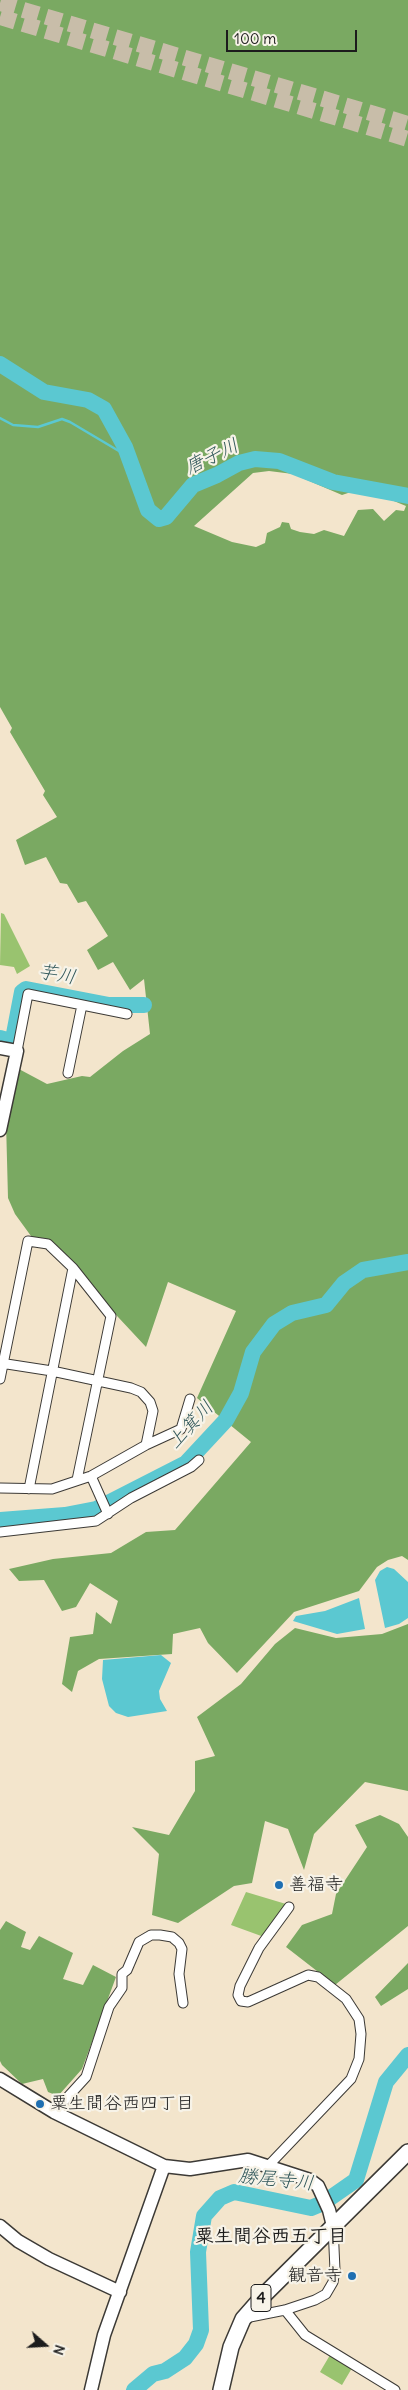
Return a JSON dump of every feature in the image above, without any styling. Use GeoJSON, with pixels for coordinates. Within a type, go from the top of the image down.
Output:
{"type":"FeatureCollection","features":[{"type":"Feature","properties":{"kind":"main road","name":"4"},"geometry":{"type":"LineString","coordinates":[[224,2386],[231,2347],[243,2319],[264,2294],[408,2152]]}},
{"type":"Feature","properties":{"kind":"street"},"geometry":{"type":"LineString","coordinates":[[0,1130],[28,994],[127,1014]]}},
{"type":"Feature","properties":{"kind":"street"},"geometry":{"type":"LineString","coordinates":[[68,1073],[82,1005]]}},
{"type":"Feature","properties":{"kind":"street"},"geometry":{"type":"LineString","coordinates":[[0,1048],[16,1051]]}},
{"type":"Feature","properties":{"kind":"street"},"geometry":{"type":"LineString","coordinates":[[0,1379],[28,1241],[48,1244],[73,1268],[111,1316],[77,1480]]}},
{"type":"Feature","properties":{"kind":"street"},"geometry":{"type":"LineString","coordinates":[[29,1489],[73,1268]]}},
{"type":"Feature","properties":{"kind":"street"},"geometry":{"type":"LineString","coordinates":[[2,1363],[52,1371],[131,1388],[141,1392],[150,1402],[153,1411],[146,1445]]}},
{"type":"Feature","properties":{"kind":"street"},"geometry":{"type":"LineString","coordinates":[[0,1488],[52,1489],[90,1476],[146,1445],[181,1430],[190,1398]]}},
{"type":"Feature","properties":{"kind":"street"},"geometry":{"type":"LineString","coordinates":[[0,1532],[96,1521],[131,1498],[191,1467],[199,1460]]}},
{"type":"Feature","properties":{"kind":"street"},"geometry":{"type":"LineString","coordinates":[[90,1476],[108,1512]]}},
{"type":"Feature","properties":{"kind":"street"},"geometry":{"type":"LineString","coordinates":[[269,2165],[351,2078],[359,2059],[361,2034],[359,2019],[346,1999],[318,1978],[308,1975],[248,2002],[241,2001],[238,1995],[240,1986],[255,1956],[289,1907]]}},
{"type":"Feature","properties":{"kind":"street"},"geometry":{"type":"LineString","coordinates":[[54,2112],[86,2077],[109,2007],[122,1988],[122,1974],[127,1970],[139,1942],[151,1936],[160,1935],[172,1937],[179,1943],[182,1949],[179,1974],[183,2003]]}},
{"type":"Feature","properties":{"kind":"street"},"geometry":{"type":"LineString","coordinates":[[0,2079],[54,2112],[164,2166],[190,2169],[248,2160],[298,2174],[318,2186],[329,2210],[336,2244],[333,2282],[326,2294],[315,2300],[285,2310],[243,2319]]}},
{"type":"Feature","properties":{"kind":"street"},"geometry":{"type":"LineString","coordinates":[[91,2390],[104,2335],[164,2166]]}},
{"type":"Feature","properties":{"kind":"street"},"geometry":{"type":"LineString","coordinates":[[0,2226],[18,2241],[49,2259],[120,2292]]}},
{"type":"Feature","properties":{"kind":"street"},"geometry":{"type":"LineString","coordinates":[[285,2310],[305,2335],[395,2390]]}},
{"type":"Feature","properties":{"kind":"green space"},"geometry":{"type":"Polygon","coordinates":[[[0,0],[408,0],[408,1560],[402,1556],[388,1560],[377,1567],[359,1591],[294,1612],[237,1673],[208,1643],[200,1628],[173,1634],[172,1654],[99,1659],[78,1671],[72,1692],[62,1684],[70,1637],[93,1634],[96,1612],[111,1624],[118,1601],[90,1583],[76,1607],[62,1611],[44,1580],[19,1581],[9,1569],[53,1559],[111,1553],[146,1532],[175,1530],[251,1442],[197,1398],[236,1311],[168,1282],[146,1347],[63,1258],[31,1236],[15,1214],[8,1198],[6,1122],[17,1068],[47,1084],[82,1076],[90,1077],[123,1051],[150,1034],[144,979],[130,990],[113,962],[98,970],[87,950],[108,936],[86,901],[78,903],[67,884],[60,883],[46,857],[25,865],[16,840],[57,817],[43,795],[45,791],[10,732],[12,728],[0,707],[0,0]],[[269,471],[253,473],[194,526],[232,542],[256,547],[265,543],[267,533],[280,527],[282,522],[289,523],[291,529],[300,532],[314,534],[324,530],[344,536],[358,510],[373,509],[384,521],[396,510],[404,511],[406,506],[389,499],[354,491],[342,495],[293,474],[269,471]]]}},
{"type":"Feature","properties":{"kind":"green space"},"geometry":{"type":"Polygon","coordinates":[[[1,913],[4,914],[30,966],[17,974],[14,967],[0,965],[1,913]]]}},
{"type":"Feature","properties":{"kind":"green space"},"geometry":{"type":"Polygon","coordinates":[[[408,1624],[408,1791],[365,1782],[314,1834],[304,1870],[288,1829],[265,1821],[252,1883],[234,1886],[178,1923],[152,1915],[159,1854],[132,1827],[169,1835],[195,1791],[195,1761],[215,1756],[197,1717],[241,1684],[275,1644],[295,1628],[336,1638],[382,1634],[408,1624]]]}},
{"type":"Feature","properties":{"kind":"green space"},"geometry":{"type":"Polygon","coordinates":[[[380,1815],[399,1824],[408,1837],[408,1926],[335,1985],[286,1947],[302,1925],[332,1914],[336,1894],[367,1847],[355,1825],[380,1815]]]}},
{"type":"Feature","properties":{"kind":"green space"},"geometry":{"type":"Polygon","coordinates":[[[246,1892],[286,1904],[264,1937],[231,1925],[246,1892]]]}},
{"type":"Feature","properties":{"kind":"green space"},"geometry":{"type":"Polygon","coordinates":[[[6,1921],[26,1932],[21,1947],[30,1950],[39,1936],[73,1953],[63,1979],[83,1985],[93,1965],[116,1977],[82,2069],[58,2096],[48,2092],[43,2079],[22,2084],[0,2061],[0,1930],[6,1921]]]}},
{"type":"Feature","properties":{"kind":"green space"},"geometry":{"type":"Polygon","coordinates":[[[408,1963],[408,1989],[381,2006],[375,1997],[408,1963]]]}},
{"type":"Feature","properties":{"kind":"green space"},"geometry":{"type":"Polygon","coordinates":[[[330,2355],[352,2368],[342,2385],[320,2372],[330,2355]]]}},
{"type":"Feature","properties":{"kind":"water"},"geometry":{"type":"Polygon","coordinates":[[[387,1567],[394,1569],[408,1582],[408,1618],[399,1624],[385,1628],[375,1580],[380,1571],[387,1567]]]}},
{"type":"Feature","properties":{"kind":"water"},"geometry":{"type":"Polygon","coordinates":[[[359,1598],[365,1629],[337,1634],[293,1621],[296,1616],[325,1611],[359,1598]]]}},
{"type":"Feature","properties":{"kind":"water"},"geometry":{"type":"Polygon","coordinates":[[[161,1655],[171,1663],[159,1691],[160,1699],[167,1711],[128,1717],[116,1713],[109,1706],[102,1679],[103,1660],[161,1655]]]}},
{"type":"Feature","properties":{"kind":"waterway","name":"唐子川"},"geometry":{"type":"LineString","coordinates":[[0,364],[44,392],[88,400],[104,409],[125,447],[148,510],[159,519],[166,517],[193,485],[239,463],[255,459],[279,461],[333,482],[408,496]]}},
{"type":"Feature","properties":{"kind":"waterway"},"geometry":{"type":"LineString","coordinates":[[0,418],[13,425],[38,427],[62,419],[129,457]]}},
{"type":"Feature","properties":{"kind":"waterway","name":"芋川"},"geometry":{"type":"LineString","coordinates":[[0,1038],[11,1041],[13,1039],[22,992],[26,989],[109,1005],[144,1005]]}},
{"type":"Feature","properties":{"kind":"waterway","name":"上箕川"},"geometry":{"type":"LineString","coordinates":[[0,1520],[65,1515],[96,1509],[186,1463],[226,1420],[241,1393],[253,1352],[274,1324],[292,1313],[326,1305],[344,1283],[363,1270],[408,1262]]}},
{"type":"Feature","properties":{"kind":"waterway","name":"勝尾寺川"},"geometry":{"type":"LineString","coordinates":[[134,2390],[153,2374],[165,2371],[185,2358],[196,2344],[201,2330],[198,2252],[204,2216],[220,2198],[234,2192],[311,2208],[323,2203],[356,2180],[386,2082],[408,2055]]}},
{"type":"Feature","properties":{"kind":"tunnel"},"geometry":{"type":"LineString","coordinates":[[0,3],[408,124]]}},
{"type":"Feature","properties":{"kind":"tunnel"},"geometry":{"type":"LineString","coordinates":[[0,17],[408,139]]}},
{"type":"Feature","properties":{"kind":"place","name":"善福寺"},"geometry":{"type":"Point","coordinates":[279,1885]}},
{"type":"Feature","properties":{"kind":"place","name":"粟生間谷西四丁目"},"geometry":{"type":"Point","coordinates":[40,2104]}},
{"type":"Feature","properties":{"kind":"place","name":"観音寺"},"geometry":{"type":"Point","coordinates":[352,2276]}},
{"type":"Feature","properties":{"kind":"district","name":"粟生間谷西五丁目"},"geometry":{"type":"Point","coordinates":[271,2237]}}]}
